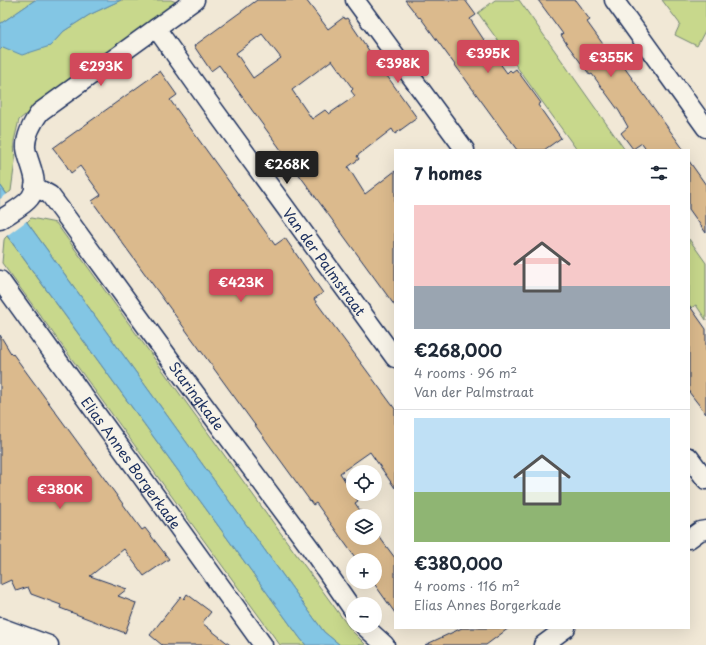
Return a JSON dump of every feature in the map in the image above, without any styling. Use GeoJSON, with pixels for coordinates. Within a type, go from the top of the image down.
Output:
{"type":"FeatureCollection","features":[{"type":"Feature","properties":{"kind":"main road"},"geometry":{"type":"LineString","coordinates":[[0,640],[13,645]]}},
{"type":"Feature","properties":{"kind":"street"},"geometry":{"type":"LineString","coordinates":[[0,220],[30,198],[34,186],[34,173],[26,147],[30,127],[40,112],[196,0]]}},
{"type":"Feature","properties":{"kind":"street"},"geometry":{"type":"LineString","coordinates":[[355,0],[464,149]]}},
{"type":"Feature","properties":{"kind":"street"},"geometry":{"type":"LineString","coordinates":[[614,0],[706,128]]}},
{"type":"Feature","properties":{"kind":"street","name":"Van der Palmstraat"},"geometry":{"type":"LineString","coordinates":[[156,28],[394,357]]}},
{"type":"Feature","properties":{"kind":"street","name":"Staringkade"},"geometry":{"type":"LineString","coordinates":[[34,186],[50,195],[176,368],[311,549],[346,600]]}},
{"type":"Feature","properties":{"kind":"street","name":"Elias Annes Borgerkade"},"geometry":{"type":"LineString","coordinates":[[0,280],[263,645]]}},
{"type":"Feature","properties":{"kind":"street"},"geometry":{"type":"LineString","coordinates":[[690,458],[706,480]]}},
{"type":"Feature","properties":{"kind":"street"},"geometry":{"type":"LineString","coordinates":[[690,538],[706,530]]}},
{"type":"Feature","properties":{"kind":"street"},"geometry":{"type":"LineString","coordinates":[[0,627],[49,645]]}},
{"type":"Feature","properties":{"kind":"street"},"geometry":{"type":"LineString","coordinates":[[543,645],[565,629]]}},
{"type":"Feature","properties":{"kind":"street"},"geometry":{"type":"LineString","coordinates":[[372,633],[385,645]]}},
{"type":"Feature","properties":{"kind":"green space"},"geometry":{"type":"Polygon","coordinates":[[[0,0],[35,0],[0,24],[0,0]]]}},
{"type":"Feature","properties":{"kind":"green space"},"geometry":{"type":"Polygon","coordinates":[[[121,0],[171,0],[179,3],[32,109],[19,120],[14,141],[15,161],[11,191],[7,194],[0,185],[0,50],[3,47],[50,46],[64,31],[89,15],[121,0]]]}},
{"type":"Feature","properties":{"kind":"green space"},"geometry":{"type":"Polygon","coordinates":[[[495,0],[519,0],[624,149],[576,149],[478,13],[495,0]]]}},
{"type":"Feature","properties":{"kind":"green space"},"geometry":{"type":"Polygon","coordinates":[[[662,0],[706,0],[706,29],[697,46],[675,35],[680,24],[662,0]]]}},
{"type":"Feature","properties":{"kind":"green space"},"geometry":{"type":"Polygon","coordinates":[[[31,218],[56,223],[346,623],[346,633],[354,633],[366,645],[340,645],[324,632],[27,222],[31,218]]]}},
{"type":"Feature","properties":{"kind":"green space"},"geometry":{"type":"Polygon","coordinates":[[[7,236],[306,645],[280,645],[2,263],[4,240],[7,236]]]}},
{"type":"Feature","properties":{"kind":"green space"},"geometry":{"type":"Polygon","coordinates":[[[690,240],[706,263],[706,320],[696,305],[691,308],[690,240]]]}},
{"type":"Feature","properties":{"kind":"water"},"geometry":{"type":"Polygon","coordinates":[[[35,0],[121,0],[89,15],[64,31],[50,46],[22,55],[3,47],[0,50],[0,24],[35,0]]]}},
{"type":"Feature","properties":{"kind":"water"},"geometry":{"type":"Polygon","coordinates":[[[0,185],[324,632],[340,645],[306,645],[300,638],[0,226],[0,185]]]}},
{"type":"Feature","properties":{"kind":"pier"},"geometry":{"type":"Polygon","coordinates":[[[9,193],[28,220],[5,237],[0,230],[0,199],[9,193]]]}},
{"type":"Feature","properties":{"kind":"building"},"geometry":{"type":"Polygon","coordinates":[[[257,0],[306,0],[328,29],[344,17],[345,19],[347,18],[417,118],[395,134],[392,129],[357,156],[359,159],[348,167],[365,194],[394,172],[394,305],[219,65],[211,71],[194,46],[257,0]],[[262,34],[236,53],[253,78],[281,58],[262,34]],[[332,60],[292,90],[312,119],[325,110],[329,114],[355,96],[351,91],[353,89],[332,60]]]}},
{"type":"Feature","properties":{"kind":"building"},"geometry":{"type":"Polygon","coordinates":[[[405,0],[465,0],[476,15],[470,19],[496,58],[507,73],[510,70],[512,72],[516,69],[541,103],[538,105],[561,138],[545,149],[516,149],[420,17],[419,18],[405,0]]]}},
{"type":"Feature","properties":{"kind":"building"},"geometry":{"type":"Polygon","coordinates":[[[538,0],[575,0],[590,20],[587,22],[613,58],[616,56],[683,149],[646,149],[642,143],[633,149],[621,133],[628,127],[619,111],[592,74],[590,75],[566,43],[561,35],[563,34],[538,0]]]}},
{"type":"Feature","properties":{"kind":"building"},"geometry":{"type":"Polygon","coordinates":[[[160,71],[177,95],[170,100],[275,245],[285,238],[323,293],[314,299],[394,408],[394,487],[382,469],[382,465],[379,465],[370,452],[351,465],[346,465],[346,469],[340,473],[346,482],[346,501],[358,501],[355,503],[359,509],[346,509],[346,545],[316,503],[313,505],[92,201],[101,195],[80,166],[71,173],[53,148],[160,71]]]}},
{"type":"Feature","properties":{"kind":"building"},"geometry":{"type":"Polygon","coordinates":[[[690,162],[706,185],[706,233],[690,210],[690,162]]]}},
{"type":"Feature","properties":{"kind":"building"},"geometry":{"type":"Polygon","coordinates":[[[690,306],[706,329],[706,414],[690,393],[690,306]]]}},
{"type":"Feature","properties":{"kind":"building"},"geometry":{"type":"Polygon","coordinates":[[[0,335],[12,355],[13,354],[142,530],[145,528],[169,559],[144,576],[124,549],[90,576],[127,589],[118,596],[136,603],[125,633],[60,608],[61,605],[31,594],[28,587],[16,591],[11,580],[0,585],[0,335]]]}},
{"type":"Feature","properties":{"kind":"building"},"geometry":{"type":"Polygon","coordinates":[[[382,540],[394,557],[394,612],[378,589],[382,589],[382,553],[352,553],[346,545],[382,545],[382,540]]]}},
{"type":"Feature","properties":{"kind":"building"},"geometry":{"type":"Polygon","coordinates":[[[187,594],[211,612],[202,623],[230,645],[162,645],[150,635],[181,596],[184,599],[187,594]]]}},
{"type":"Feature","properties":{"kind":"building"},"geometry":{"type":"Polygon","coordinates":[[[460,629],[508,629],[486,645],[425,645],[460,629]]]}}]}
